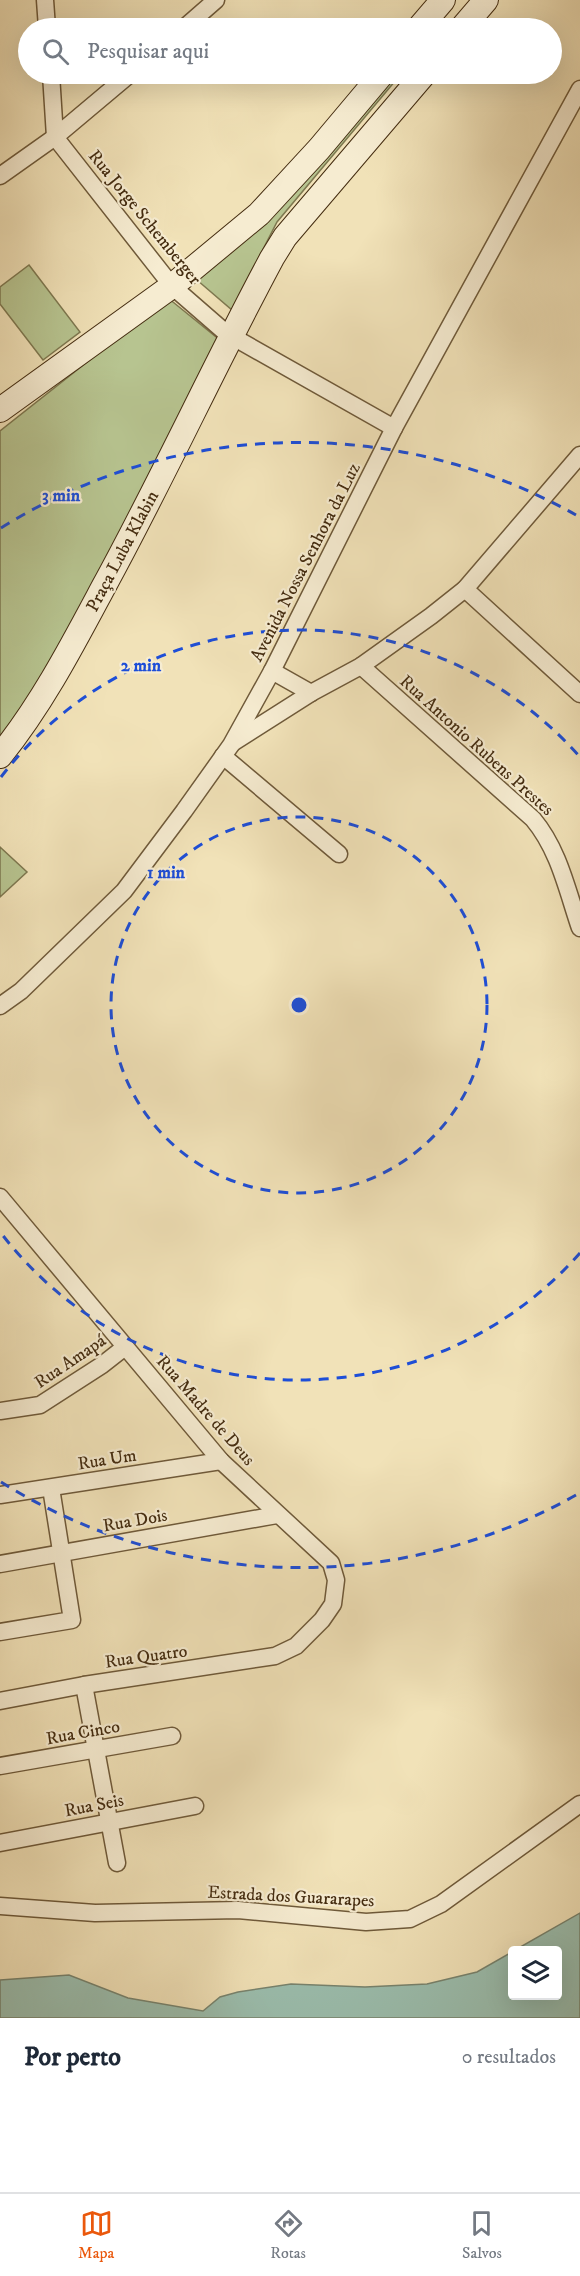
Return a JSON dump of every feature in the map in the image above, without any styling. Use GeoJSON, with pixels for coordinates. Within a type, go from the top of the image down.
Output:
{"type":"FeatureCollection","features":[{"type":"Feature","properties":{"kind":"main road"},"geometry":{"type":"LineString","coordinates":[[428,18],[443,0]]}},
{"type":"Feature","properties":{"kind":"main road"},"geometry":{"type":"LineString","coordinates":[[471,18],[486,0]]}},
{"type":"Feature","properties":{"kind":"main road"},"geometry":{"type":"LineString","coordinates":[[0,410],[171,286],[259,214],[319,149],[374,84]]}},
{"type":"Feature","properties":{"kind":"main road","name":"Praça Luba Klabin"},"geometry":{"type":"LineString","coordinates":[[0,756],[15,738],[58,673],[127,543],[267,267],[285,237],[415,84]]}},
{"type":"Feature","properties":{"kind":"street"},"geometry":{"type":"LineString","coordinates":[[45,0],[46,18]]}},
{"type":"Feature","properties":{"kind":"street"},"geometry":{"type":"LineString","coordinates":[[195,18],[216,0]]}},
{"type":"Feature","properties":{"kind":"street"},"geometry":{"type":"LineString","coordinates":[[52,84],[55,136]]}},
{"type":"Feature","properties":{"kind":"street"},"geometry":{"type":"LineString","coordinates":[[0,177],[55,136],[118,84]]}},
{"type":"Feature","properties":{"kind":"street","name":"Avenida Nossa Senhora da Luz"},"geometry":{"type":"LineString","coordinates":[[0,1006],[21,991],[124,891],[227,750],[272,671],[394,428],[580,88]]}},
{"type":"Feature","properties":{"kind":"street","name":"Rua Jorge Schemberger"},"geometry":{"type":"LineString","coordinates":[[55,136],[171,286],[231,338],[394,428]]}},
{"type":"Feature","properties":{"kind":"street"},"geometry":{"type":"LineString","coordinates":[[339,854],[227,750],[311,693],[361,666],[465,589],[580,455]]}},
{"type":"Feature","properties":{"kind":"street"},"geometry":{"type":"LineString","coordinates":[[465,589],[580,694]]}},
{"type":"Feature","properties":{"kind":"street","name":"Rua Antonio Rubens Prestes"},"geometry":{"type":"LineString","coordinates":[[361,666],[533,819],[545,833],[553,849],[580,928]]}},
{"type":"Feature","properties":{"kind":"street"},"geometry":{"type":"LineString","coordinates":[[272,671],[311,693]]}},
{"type":"Feature","properties":{"kind":"street","name":"Rua Madre de Deus"},"geometry":{"type":"LineString","coordinates":[[0,1197],[221,1461],[331,1563],[336,1580],[333,1604],[322,1620],[296,1646]]}},
{"type":"Feature","properties":{"kind":"street","name":"Rua Amapá"},"geometry":{"type":"LineString","coordinates":[[0,1411],[40,1405],[102,1365],[125,1347]]}},
{"type":"Feature","properties":{"kind":"street","name":"Rua Um"},"geometry":{"type":"LineString","coordinates":[[0,1495],[221,1461]]}},
{"type":"Feature","properties":{"kind":"street"},"geometry":{"type":"LineString","coordinates":[[0,1632],[72,1620],[51,1488]]}},
{"type":"Feature","properties":{"kind":"street","name":"Rua Dois"},"geometry":{"type":"LineString","coordinates":[[0,1564],[277,1515]]}},
{"type":"Feature","properties":{"kind":"street","name":"Rua Quatro"},"geometry":{"type":"LineString","coordinates":[[0,1701],[84,1685],[275,1656],[296,1646]]}},
{"type":"Feature","properties":{"kind":"street"},"geometry":{"type":"LineString","coordinates":[[84,1685],[117,1863]]}},
{"type":"Feature","properties":{"kind":"street","name":"Rua Cinco"},"geometry":{"type":"LineString","coordinates":[[0,1766],[172,1736]]}},
{"type":"Feature","properties":{"kind":"street","name":"Estrada dos Guararapes"},"geometry":{"type":"LineString","coordinates":[[0,1906],[95,1913],[238,1910],[366,1922],[410,1919],[441,1904],[580,1804]]}},
{"type":"Feature","properties":{"kind":"street","name":"Rua Seis"},"geometry":{"type":"LineString","coordinates":[[0,1843],[195,1806]]}},
{"type":"Feature","properties":{"kind":"green space"},"geometry":{"type":"Polygon","coordinates":[[[383,84],[393,84],[277,222],[232,310],[197,280],[383,84]]]}},
{"type":"Feature","properties":{"kind":"green space"},"geometry":{"type":"Polygon","coordinates":[[[29,265],[80,332],[43,360],[0,304],[0,287],[29,265]]]}},
{"type":"Feature","properties":{"kind":"green space"},"geometry":{"type":"Polygon","coordinates":[[[168,298],[221,341],[50,670],[0,739],[0,431],[168,298]]]}},
{"type":"Feature","properties":{"kind":"green space"},"geometry":{"type":"Polygon","coordinates":[[[0,847],[27,872],[0,897],[0,847]]]}},
{"type":"Feature","properties":{"kind":"shaded area"},"geometry":{"type":"Polygon","coordinates":[[[580,1913],[580,2018],[0,2018],[0,1980],[69,1975],[128,1998],[203,2011],[220,1997],[291,1984],[365,1987],[427,1984],[477,1972],[508,1954],[508,2000],[562,2000],[562,1946],[522,1946],[580,1913]]]}}]}
